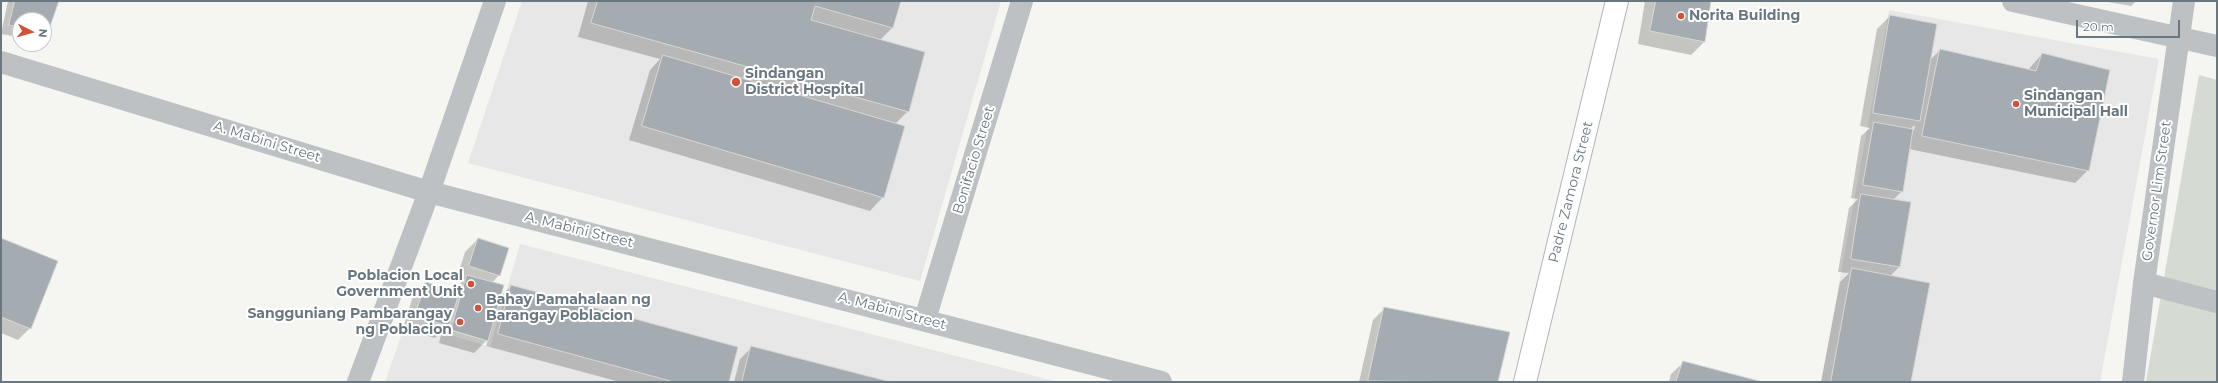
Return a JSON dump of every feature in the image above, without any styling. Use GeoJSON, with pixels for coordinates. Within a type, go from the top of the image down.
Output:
{"type":"FeatureCollection","features":[{"type":"Feature","properties":{"kind":"street"},"geometry":{"type":"LineString","coordinates":[[358,382],[429,192],[495,1]]}},
{"type":"Feature","properties":{"kind":"street","name":"Bonifacio Street"},"geometry":{"type":"LineString","coordinates":[[925,319],[1022,1]]}},
{"type":"Feature","properties":{"kind":"street","name":"Padre Zamora Street"},"geometry":{"type":"LineString","coordinates":[[1525,382],[1617,1]]}},
{"type":"Feature","properties":{"kind":"street"},"geometry":{"type":"LineString","coordinates":[[2013,1],[2217,46]]}},
{"type":"Feature","properties":{"kind":"street","name":"Governor Lim Street"},"geometry":{"type":"LineString","coordinates":[[2132,382],[2144,283],[2184,1]]}},
{"type":"Feature","properties":{"kind":"street","name":"A. Mabini Street"},"geometry":{"type":"LineString","coordinates":[[1,62],[429,192],[925,319],[1161,382]]}},
{"type":"Feature","properties":{"kind":"street"},"geometry":{"type":"LineString","coordinates":[[2144,283],[2217,302]]}},
{"type":"Feature","properties":{"kind":"shaded area","name":"Sindangan District Hospital"},"geometry":{"type":"Polygon","coordinates":[[[522,1],[1001,1],[920,281],[468,163],[522,1]]]}},
{"type":"Feature","properties":{"kind":"shaded area"},"geometry":{"type":"Polygon","coordinates":[[[1889,10],[2159,59],[2100,382],[1821,382],[1889,10]]]}},
{"type":"Feature","properties":{"kind":"shaded area"},"geometry":{"type":"Polygon","coordinates":[[[2199,75],[2217,80],[2217,382],[2146,382],[2199,75]]]}},
{"type":"Feature","properties":{"kind":"shaded area"},"geometry":{"type":"Polygon","coordinates":[[[520,244],[1058,382],[385,382],[406,322],[490,347],[520,244]]]}},
{"type":"Feature","properties":{"kind":"building"},"geometry":{"type":"Polygon","coordinates":[[[15,1],[59,1],[52,21],[52,12],[12,12],[15,1]]]}},
{"type":"Feature","properties":{"kind":"building"},"geometry":{"type":"Polygon","coordinates":[[[598,1],[901,1],[893,28],[815,6],[811,20],[925,52],[909,112],[591,23],[598,1]]]}},
{"type":"Feature","properties":{"kind":"building","name":"Norita Building"},"geometry":{"type":"Polygon","coordinates":[[[1656,1],[1711,1],[1705,42],[1650,31],[1656,1]]]}},
{"type":"Feature","properties":{"kind":"building"},"geometry":{"type":"Polygon","coordinates":[[[12,13],[12,26],[9,25],[12,13]]]}},
{"type":"Feature","properties":{"kind":"building"},"geometry":{"type":"Polygon","coordinates":[[[1890,15],[1937,24],[1920,121],[1873,113],[1890,15]]]}},
{"type":"Feature","properties":{"kind":"building","name":"Sindangan Municipal Hall"},"geometry":{"type":"Polygon","coordinates":[[[1940,49],[2036,71],[2042,53],[2110,70],[2089,171],[1922,136],[1940,49]]]}},
{"type":"Feature","properties":{"kind":"building"},"geometry":{"type":"Polygon","coordinates":[[[663,55],[905,126],[884,198],[642,126],[663,55]]]}},
{"type":"Feature","properties":{"kind":"building"},"geometry":{"type":"Polygon","coordinates":[[[1874,122],[1913,129],[1903,192],[1863,185],[1874,122]]]}},
{"type":"Feature","properties":{"kind":"building"},"geometry":{"type":"Polygon","coordinates":[[[1861,194],[1911,202],[1900,267],[1851,259],[1861,194]]]}},
{"type":"Feature","properties":{"kind":"building"},"geometry":{"type":"Polygon","coordinates":[[[1,238],[58,261],[31,329],[1,317],[1,238]]]}},
{"type":"Feature","properties":{"kind":"building"},"geometry":{"type":"Polygon","coordinates":[[[478,238],[509,248],[500,276],[469,266],[478,238]]]}},
{"type":"Feature","properties":{"kind":"building"},"geometry":{"type":"Polygon","coordinates":[[[1852,268],[1930,283],[1911,382],[1831,382],[1852,268]]]}},
{"type":"Feature","properties":{"kind":"building","name":"Bahay Pamahalaan ng Barangay Poblacion"},"geometry":{"type":"Polygon","coordinates":[[[467,275],[504,285],[488,341],[451,330],[467,275]]]}},
{"type":"Feature","properties":{"kind":"building"},"geometry":{"type":"Polygon","coordinates":[[[426,282],[459,293],[449,326],[415,316],[426,282]]]}},
{"type":"Feature","properties":{"kind":"building"},"geometry":{"type":"Polygon","coordinates":[[[511,285],[738,347],[729,382],[674,382],[498,334],[511,285]]]}},
{"type":"Feature","properties":{"kind":"building"},"geometry":{"type":"Polygon","coordinates":[[[1384,307],[1510,332],[1498,382],[1368,381],[1384,307]]]}},
{"type":"Feature","properties":{"kind":"building"},"geometry":{"type":"Polygon","coordinates":[[[751,346],[891,382],[742,382],[751,346]]]}},
{"type":"Feature","properties":{"kind":"building"},"geometry":{"type":"Polygon","coordinates":[[[1683,361],[1763,382],[1676,382],[1683,361]]]}},
{"type":"Feature","properties":{"kind":"place","name":"Norita Building"},"geometry":{"type":"Point","coordinates":[1681,16]}},
{"type":"Feature","properties":{"kind":"place","name":"Sindangan District Hospital"},"geometry":{"type":"Point","coordinates":[736,82]}},
{"type":"Feature","properties":{"kind":"place","name":"Sindangan Municipal Hall"},"geometry":{"type":"Point","coordinates":[2016,104]}},
{"type":"Feature","properties":{"kind":"place","name":"Poblacion Local Government Unit"},"geometry":{"type":"Point","coordinates":[471,284]}},
{"type":"Feature","properties":{"kind":"place","name":"Bahay Pamahalaan ng Barangay Poblacion"},"geometry":{"type":"Point","coordinates":[478,308]}},
{"type":"Feature","properties":{"kind":"place","name":"Sangguniang Pambarangay ng Poblacion"},"geometry":{"type":"Point","coordinates":[460,322]}}]}
